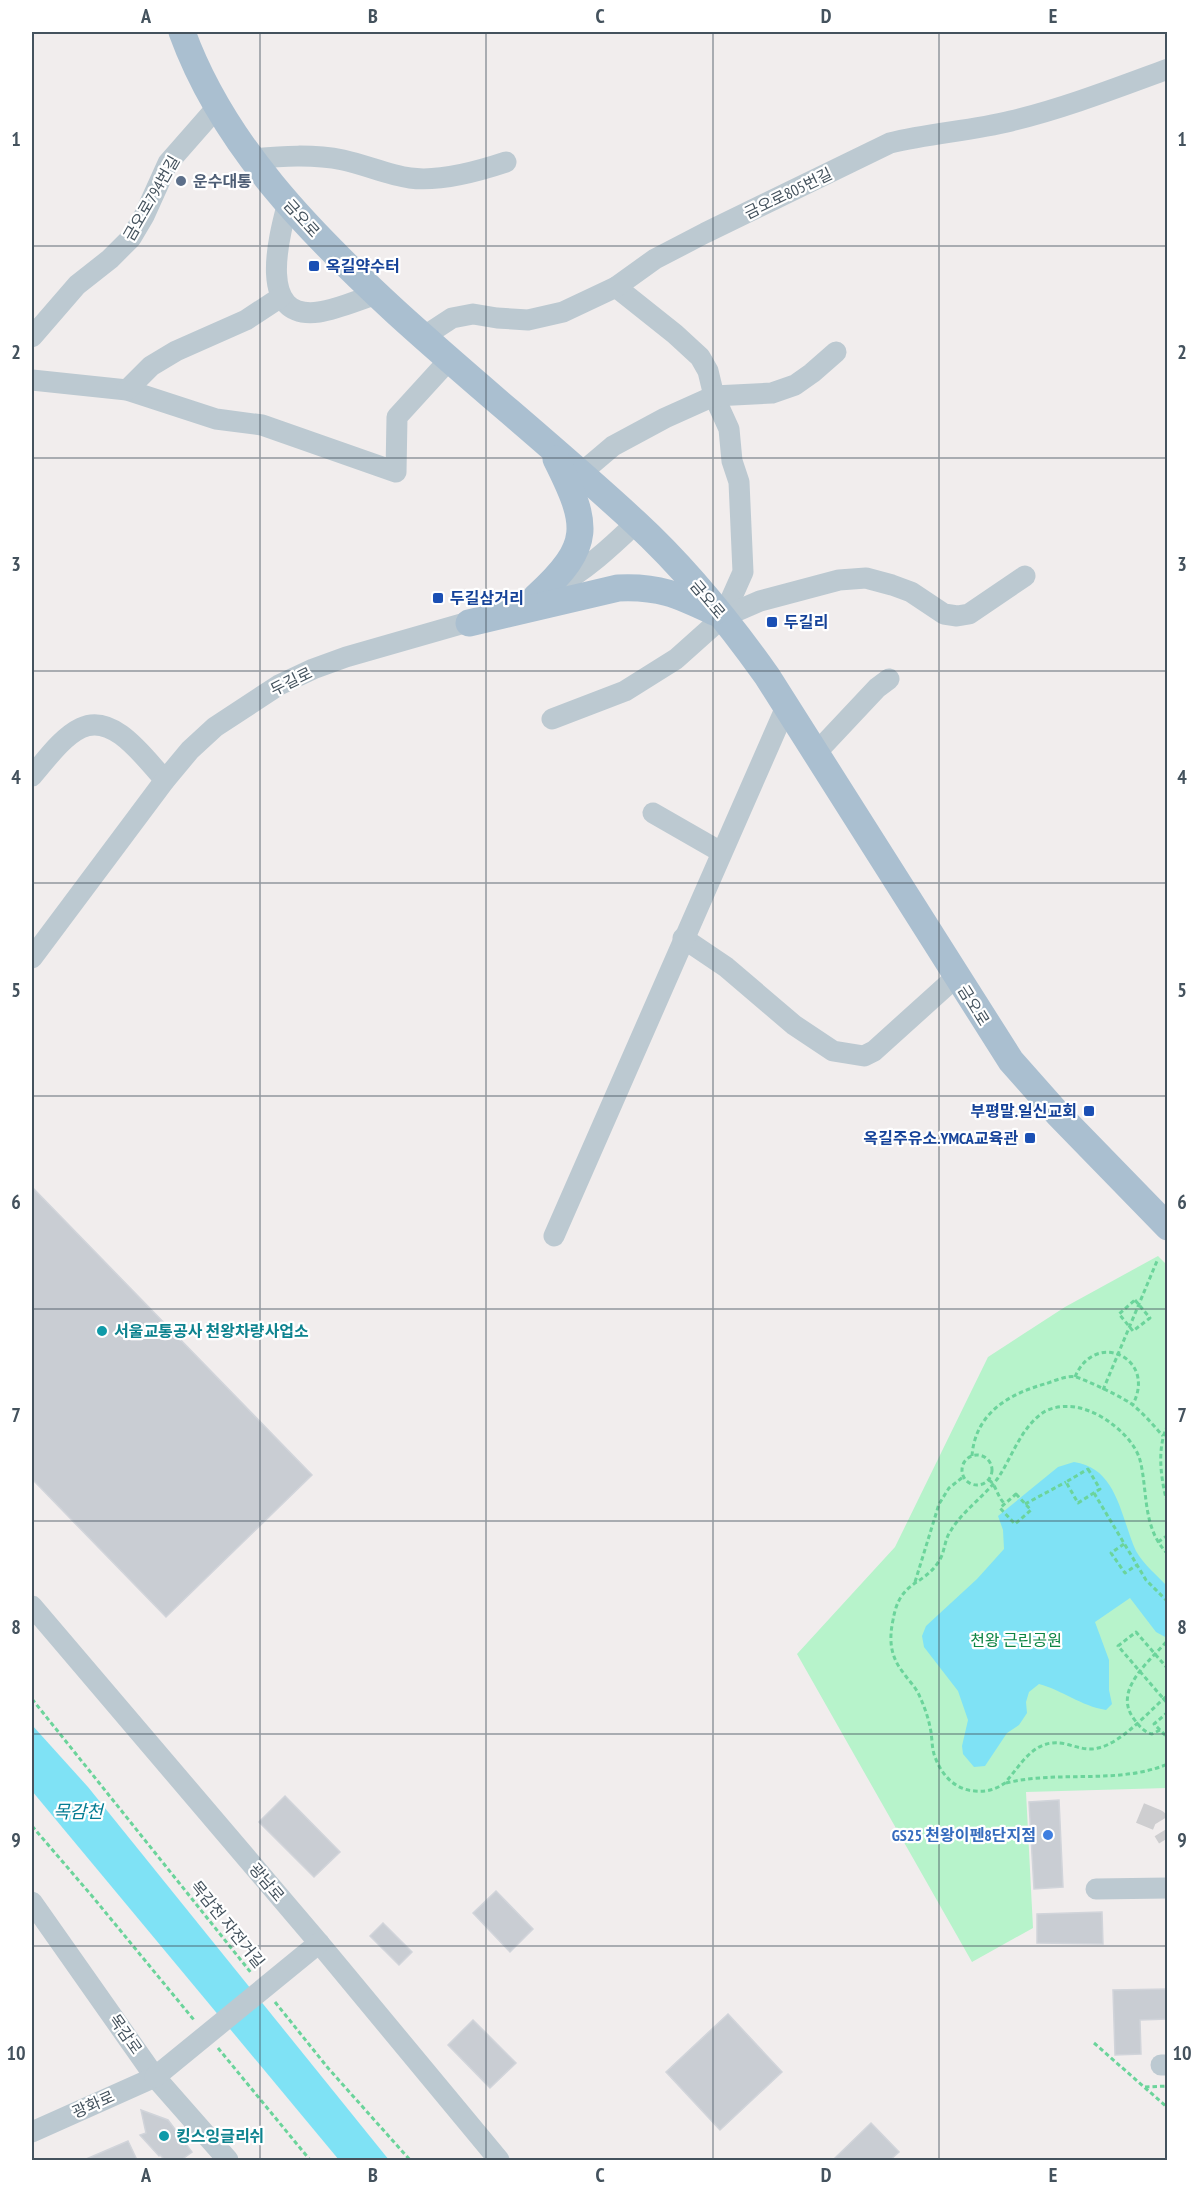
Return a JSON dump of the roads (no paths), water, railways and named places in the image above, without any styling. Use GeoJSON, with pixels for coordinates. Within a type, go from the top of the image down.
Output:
{"type":"FeatureCollection","features":[{"type":"Feature","properties":{"kind":"main road","name":"금오로"},"geometry":{"type":"LineString","coordinates":[[182,32],[218,106],[251,159],[324,242],[423,337],[636,523],[690,578],[723,617],[767,676],[1011,1061],[1058,1114],[1164,1215]]}},
{"type":"Feature","properties":{"kind":"main road"},"geometry":{"type":"LineString","coordinates":[[536,597],[560,575],[571,560],[578,544],[580,527],[572,491],[550,447]]}},
{"type":"Feature","properties":{"kind":"main road"},"geometry":{"type":"LineString","coordinates":[[469,623],[609,590],[641,587],[658,589],[680,596],[723,617]]}},
{"type":"Feature","properties":{"kind":"street","name":"금오로805번길"},"geometry":{"type":"LineString","coordinates":[[423,337],[452,318],[472,314],[528,320],[563,312],[616,287],[655,259],[890,143],[922,135],[987,127],[1015,120],[1083,100],[1167,69]]}},
{"type":"Feature","properties":{"kind":"street","name":"금오로794번길"},"geometry":{"type":"LineString","coordinates":[[32,337],[77,285],[110,259],[130,238],[144,216],[168,163],[218,106]]}},
{"type":"Feature","properties":{"kind":"street"},"geometry":{"type":"LineString","coordinates":[[251,159],[292,155],[342,160],[411,178],[442,177],[480,170],[506,162]]}},
{"type":"Feature","properties":{"kind":"street"},"geometry":{"type":"LineString","coordinates":[[288,202],[276,247],[277,277],[281,297],[290,308],[303,312],[319,312],[377,294]]}},
{"type":"Feature","properties":{"kind":"street"},"geometry":{"type":"LineString","coordinates":[[616,287],[700,357],[708,370],[714,396],[729,429],[732,461],[739,482],[743,572],[723,617]]}},
{"type":"Feature","properties":{"kind":"street"},"geometry":{"type":"LineString","coordinates":[[127,390],[151,366],[176,351],[246,320],[281,297]]}},
{"type":"Feature","properties":{"kind":"street"},"geometry":{"type":"LineString","coordinates":[[580,474],[613,447],[665,418],[714,396],[772,393],[795,385],[836,352]]}},
{"type":"Feature","properties":{"kind":"street"},"geometry":{"type":"LineString","coordinates":[[32,380],[127,390],[216,419],[262,425],[396,472],[398,417],[449,360]]}},
{"type":"Feature","properties":{"kind":"street","name":"두길로"},"geometry":{"type":"LineString","coordinates":[[32,958],[165,780],[190,750],[215,727],[279,685],[346,657],[469,623],[536,597],[563,583],[586,567],[636,523]]}},
{"type":"Feature","properties":{"kind":"street"},"geometry":{"type":"LineString","coordinates":[[552,719],[606,699],[655,673],[723,617],[760,601],[839,580],[866,578],[911,592],[944,614],[957,616],[969,614],[1025,576]]}},
{"type":"Feature","properties":{"kind":"street"},"geometry":{"type":"LineString","coordinates":[[815,754],[877,688],[889,679]]}},
{"type":"Feature","properties":{"kind":"street"},"geometry":{"type":"LineString","coordinates":[[554,1236],[786,707]]}},
{"type":"Feature","properties":{"kind":"street"},"geometry":{"type":"LineString","coordinates":[[32,776],[63,742],[82,727],[107,725],[124,736],[165,780]]}},
{"type":"Feature","properties":{"kind":"street"},"geometry":{"type":"LineString","coordinates":[[653,813],[722,852]]}},
{"type":"Feature","properties":{"kind":"street"},"geometry":{"type":"LineString","coordinates":[[683,938],[726,967],[794,1025],[832,1051],[850,1055],[864,1056],[874,1051],[956,977]]}},
{"type":"Feature","properties":{"kind":"street","name":"광남로"},"geometry":{"type":"LineString","coordinates":[[32,1606],[319,1943],[499,2160]]}},
{"type":"Feature","properties":{"kind":"street"},"geometry":{"type":"LineString","coordinates":[[1096,1889],[1167,1888]]}},
{"type":"Feature","properties":{"kind":"street","name":"목감로"},"geometry":{"type":"LineString","coordinates":[[32,1902],[155,2077],[228,2160]]}},
{"type":"Feature","properties":{"kind":"street","name":"광화로"},"geometry":{"type":"LineString","coordinates":[[32,2132],[155,2077],[319,1943]]}},
{"type":"Feature","properties":{"kind":"water"},"geometry":{"type":"Polygon","coordinates":[[[1074,1462],[1089,1466],[1109,1484],[1136,1551],[1167,1586],[1167,1638],[1156,1632],[1130,1598],[1095,1622],[1109,1660],[1109,1690],[1112,1704],[1106,1710],[1097,1708],[1039,1684],[1029,1692],[1026,1702],[1027,1713],[1019,1725],[1007,1733],[985,1766],[974,1767],[963,1754],[962,1746],[968,1720],[958,1691],[924,1647],[922,1636],[926,1626],[977,1579],[1004,1549],[1003,1530],[998,1516],[1058,1467],[1074,1462]]]}},
{"type":"Feature","properties":{"kind":"water","name":"목감천"},"geometry":{"type":"Polygon","coordinates":[[[32,1725],[88,1787],[389,2160],[339,2160],[32,1791],[32,1725]]]}},
{"type":"Feature","properties":{"kind":"tunnel"},"geometry":{"type":"LineString","coordinates":[[1140,1813],[1157,1820],[1168,1838]]}},
{"type":"Feature","properties":{"kind":"place","name":"운수대통"},"geometry":{"type":"Point","coordinates":[181,181]}},
{"type":"Feature","properties":{"kind":"place","name":"옥길약수터"},"geometry":{"type":"Point","coordinates":[314,266]}},
{"type":"Feature","properties":{"kind":"place","name":"두길삼거리"},"geometry":{"type":"Point","coordinates":[438,598]}},
{"type":"Feature","properties":{"kind":"place","name":"두길리"},"geometry":{"type":"Point","coordinates":[772,622]}},
{"type":"Feature","properties":{"kind":"place","name":"부평말.일신교회"},"geometry":{"type":"Point","coordinates":[1089,1111]}},
{"type":"Feature","properties":{"kind":"place","name":"옥길주유소.YMCA교육관"},"geometry":{"type":"Point","coordinates":[1030,1138]}},
{"type":"Feature","properties":{"kind":"place","name":"서울교통공사 천왕차량사업소"},"geometry":{"type":"Point","coordinates":[102,1331]}},
{"type":"Feature","properties":{"kind":"place","name":"GS25 천왕이펜8단지점"},"geometry":{"type":"Point","coordinates":[1048,1835]}},
{"type":"Feature","properties":{"kind":"place","name":"킹스잉글리쉬"},"geometry":{"type":"Point","coordinates":[164,2136]}},
{"type":"Feature","properties":{"kind":"park label","name":"천왕 근린공원"},"geometry":{"type":"Point","coordinates":[1016,1640]}}]}
